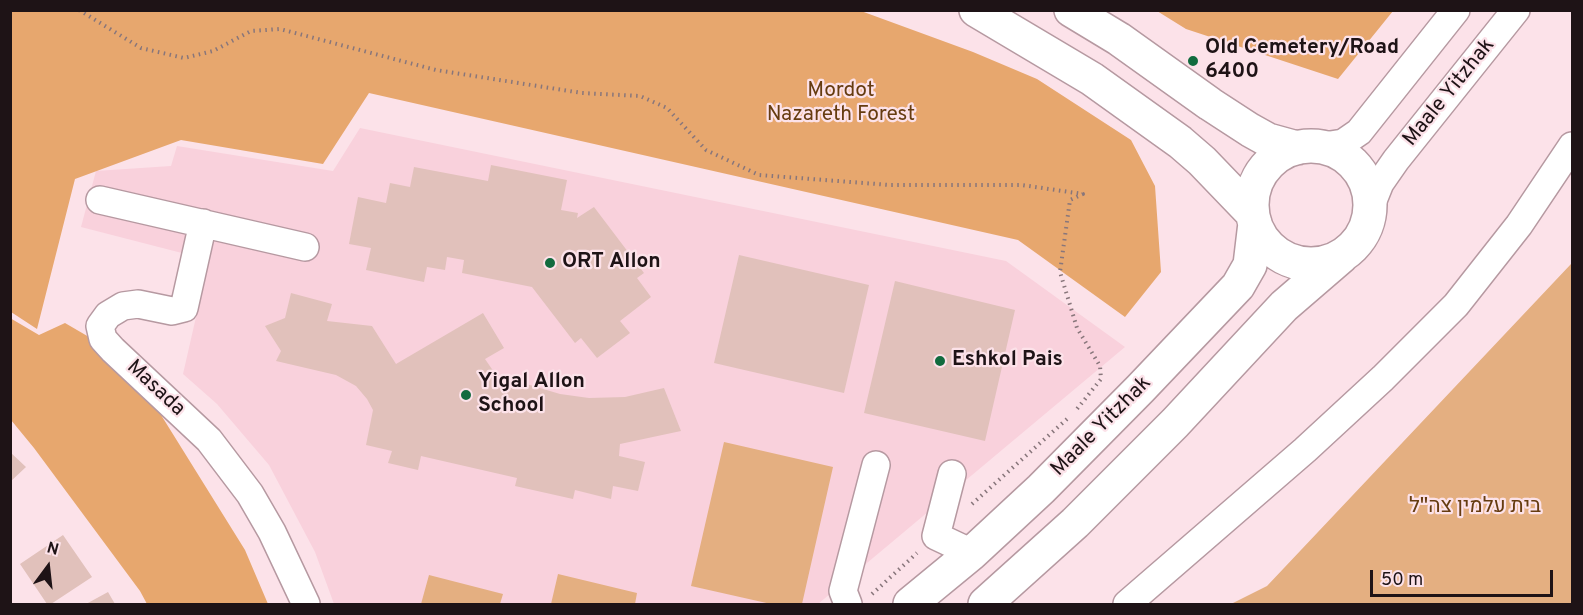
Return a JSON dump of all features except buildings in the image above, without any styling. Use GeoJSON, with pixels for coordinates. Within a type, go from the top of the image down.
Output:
{"type":"FeatureCollection","features":[{"type":"Feature","properties":{"kind":"main road"},"geometry":{"type":"LineString","coordinates":[[976,10],[1092,79],[1180,142],[1202,161],[1253,218],[1262,239],[1275,252],[1290,261],[1308,264],[1325,262],[1342,256]]}},
{"type":"Feature","properties":{"kind":"main road"},"geometry":{"type":"LineString","coordinates":[[985,604],[1075,523],[1175,423],[1284,306],[1356,243],[1366,226],[1370,208],[1368,190],[1361,174],[1349,161],[1335,152],[1268,140],[1210,104],[1119,39],[1071,10]]}},
{"type":"Feature","properties":{"kind":"main road"},"geometry":{"type":"LineString","coordinates":[[1253,218],[1252,196],[1258,179],[1268,165],[1281,154],[1307,148]]}},
{"type":"Feature","properties":{"kind":"main road","name":"Maale Yitzhak"},"geometry":{"type":"LineString","coordinates":[[910,604],[972,553],[1080,451],[1238,286],[1250,265],[1253,218]]}},
{"type":"Feature","properties":{"kind":"street"},"geometry":{"type":"LineString","coordinates":[[1307,148],[1343,142],[1359,132],[1456,10]]}},
{"type":"Feature","properties":{"kind":"street","name":"Maale Yitzhak"},"geometry":{"type":"LineString","coordinates":[[1370,208],[1380,183],[1396,160],[1516,10]]}},
{"type":"Feature","properties":{"kind":"street"},"geometry":{"type":"LineString","coordinates":[[1127,604],[1305,450],[1383,378],[1456,305],[1519,225],[1572,146]]}},
{"type":"Feature","properties":{"kind":"street"},"geometry":{"type":"LineString","coordinates":[[100,200],[304,247]]}},
{"type":"Feature","properties":{"kind":"street","name":"Masada"},"geometry":{"type":"LineString","coordinates":[[203,223],[184,308],[172,311],[138,304],[123,306],[108,315],[100,326],[103,339],[209,440],[250,494],[272,532],[306,604]]}},
{"type":"Feature","properties":{"kind":"street"},"geometry":{"type":"LineString","coordinates":[[859,601],[843,591],[876,465]]}},
{"type":"Feature","properties":{"kind":"street"},"geometry":{"type":"LineString","coordinates":[[952,474],[936,536],[972,553]]}},
{"type":"Feature","properties":{"kind":"path"},"geometry":{"type":"LineString","coordinates":[[79,10],[141,48],[184,57],[213,51],[251,31],[280,29],[436,70],[582,93],[640,96],[667,108],[706,150],[759,176],[890,185],[1022,185],[1083,194],[1070,200],[1060,272],[1077,328],[1100,366],[1101,379],[1074,412],[971,505]]}},
{"type":"Feature","properties":{"kind":"path"},"geometry":{"type":"LineString","coordinates":[[859,601],[936,536]]}},
{"type":"Feature","properties":{"kind":"shaded area"},"geometry":{"type":"Polygon","coordinates":[[[360,128],[1006,261],[1125,347],[818,604],[334,604],[315,552],[269,465],[217,404],[183,374],[209,260],[81,227],[96,171],[171,166],[177,146],[333,171],[360,128]]]}},
{"type":"Feature","properties":{"kind":"green space"},"geometry":{"type":"Polygon","coordinates":[[[1393,10],[1338,79],[1186,29],[1157,11],[1393,10]]]}},
{"type":"Feature","properties":{"kind":"green space","name":"Mordot Nazareth Forest"},"geometry":{"type":"Polygon","coordinates":[[[10,11],[861,11],[973,52],[1037,79],[1131,140],[1155,186],[1161,272],[1125,317],[1018,240],[369,93],[323,164],[181,140],[75,179],[37,329],[11,312],[10,11]]]}},
{"type":"Feature","properties":{"kind":"green space","name":"בית עלמין צה\"ל"},"geometry":{"type":"Polygon","coordinates":[[[1571,264],[1572,604],[1231,604],[1267,586],[1571,264]]]}},
{"type":"Feature","properties":{"kind":"green space"},"geometry":{"type":"Polygon","coordinates":[[[10,318],[39,335],[65,323],[101,344],[143,386],[245,550],[268,604],[147,604],[140,591],[11,420],[10,318]]]}},
{"type":"Feature","properties":{"kind":"green space"},"geometry":{"type":"Polygon","coordinates":[[[724,442],[833,467],[802,604],[771,604],[691,586],[724,442]]]}},
{"type":"Feature","properties":{"kind":"green space"},"geometry":{"type":"Polygon","coordinates":[[[558,574],[637,593],[635,604],[551,604],[558,574]]]}},
{"type":"Feature","properties":{"kind":"green space"},"geometry":{"type":"Polygon","coordinates":[[[429,575],[503,594],[500,604],[421,604],[429,575]]]}},
{"type":"Feature","properties":{"kind":"place","name":"Old Cemetery/Road 6400"},"geometry":{"type":"Point","coordinates":[1193,61]}},
{"type":"Feature","properties":{"kind":"place","name":"ORT Allon"},"geometry":{"type":"Point","coordinates":[550,263]}},
{"type":"Feature","properties":{"kind":"place","name":"Eshkol Pais"},"geometry":{"type":"Point","coordinates":[940,361]}},
{"type":"Feature","properties":{"kind":"place","name":"Yigal Allon School"},"geometry":{"type":"Point","coordinates":[466,395]}}]}
